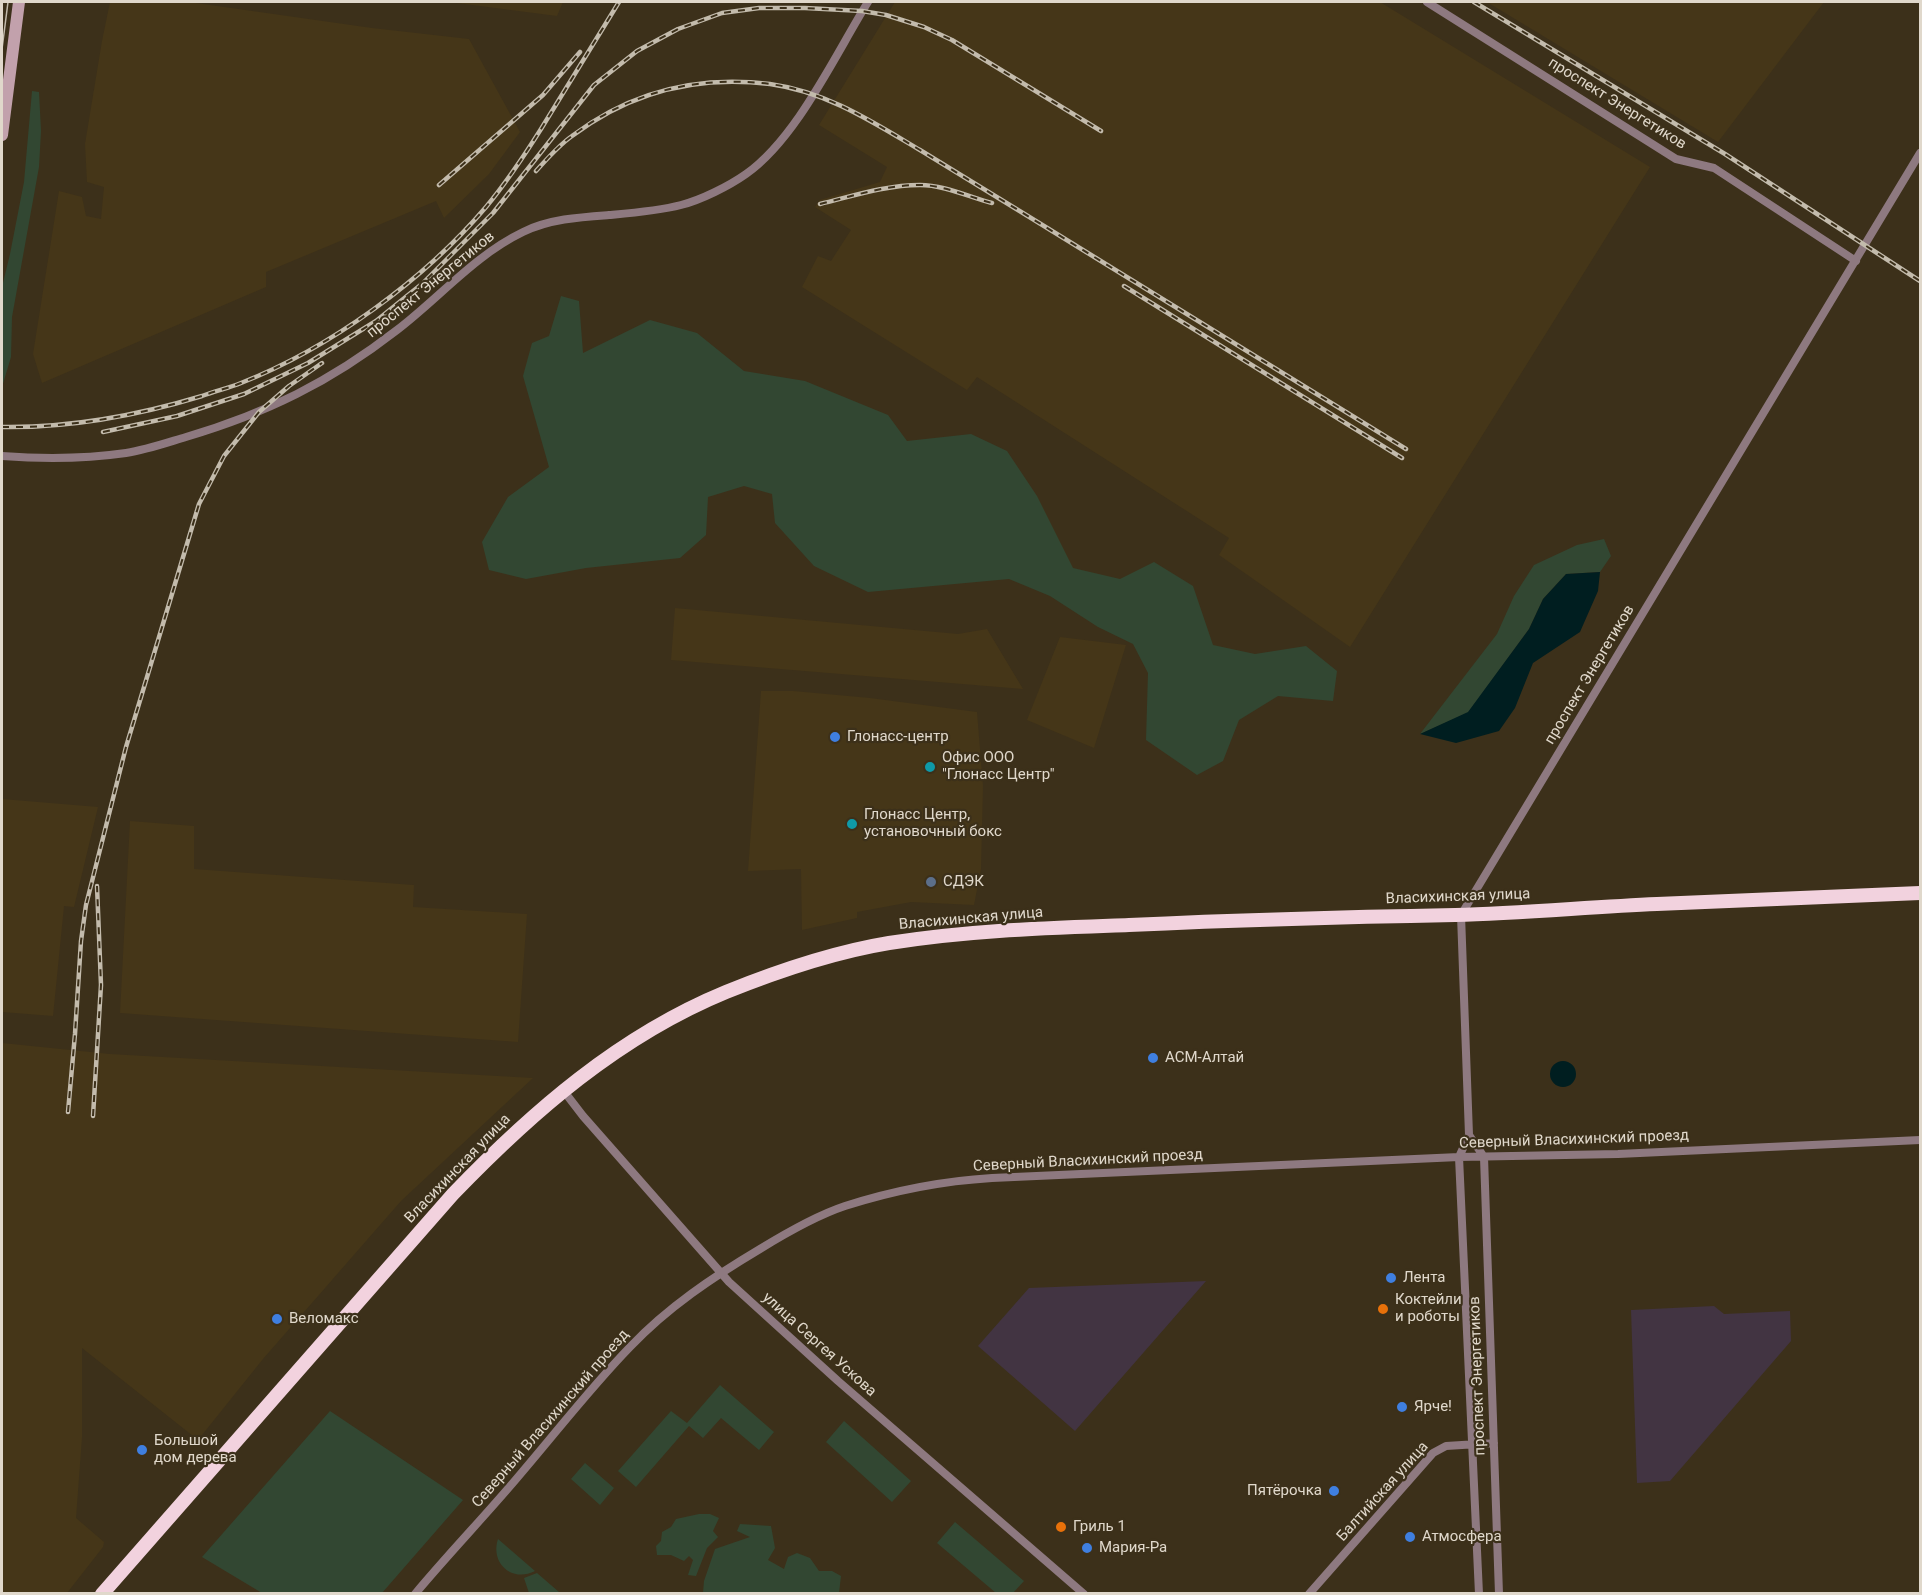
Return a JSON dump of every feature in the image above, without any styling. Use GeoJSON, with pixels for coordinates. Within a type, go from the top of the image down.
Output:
{"type":"FeatureCollection","features":[{"type":"Feature","properties":{"kind":"highway","name":"Власихинская улица"},"geometry":{"type":"LineString","coordinates":[[102,1593],[453,1194],[498,1147],[563,1090],[618,1050],[682,1013],[775,973],[837,954],[886,943],[946,934],[1293,918],[1461,915],[1920,893]]}},
{"type":"Feature","properties":{"kind":"main road"},"geometry":{"type":"LineString","coordinates":[[2,135],[19,2]]}},
{"type":"Feature","properties":{"kind":"street","name":"проспект Энергетиков"},"geometry":{"type":"LineString","coordinates":[[2,456],[83,458],[128,453],[211,430],[259,412],[333,375],[400,328],[479,260],[524,231],[578,217],[612,215],[682,205],[721,189],[747,173],[762,160],[798,118],[868,2]]}},
{"type":"Feature","properties":{"kind":"street","name":"проспект Энергетиков"},"geometry":{"type":"LineString","coordinates":[[1427,2],[1676,159],[1714,168],[1856,261]]}},
{"type":"Feature","properties":{"kind":"street","name":"проспект Энергетиков"},"geometry":{"type":"LineString","coordinates":[[1461,915],[1920,153]]}},
{"type":"Feature","properties":{"kind":"street"},"geometry":{"type":"LineString","coordinates":[[1459,1157],[1469,1135],[1461,915]]}},
{"type":"Feature","properties":{"kind":"street","name":"улица Сергея Ускова"},"geometry":{"type":"LineString","coordinates":[[563,1090],[583,1116],[721,1273],[838,1381],[1084,1593]]}},
{"type":"Feature","properties":{"kind":"street"},"geometry":{"type":"LineString","coordinates":[[1469,1135],[1484,1157]]}},
{"type":"Feature","properties":{"kind":"street","name":"Северный Власихинский проезд"},"geometry":{"type":"LineString","coordinates":[[414,1593],[514,1482],[630,1347],[681,1301],[782,1235],[846,1206],[958,1180],[1459,1157],[1618,1154],[1920,1140]]}},
{"type":"Feature","properties":{"kind":"street","name":"проспект Энергетиков"},"geometry":{"type":"LineString","coordinates":[[1459,1157],[1479,1593]]}},
{"type":"Feature","properties":{"kind":"street","name":"проспект Энергетиков"},"geometry":{"type":"LineString","coordinates":[[1484,1157],[1499,1593]]}},
{"type":"Feature","properties":{"kind":"street","name":"Балтийская улица"},"geometry":{"type":"LineString","coordinates":[[1309,1593],[1433,1453],[1446,1446],[1494,1443]]}},
{"type":"Feature","properties":{"kind":"shaded area"},"geometry":{"type":"Polygon","coordinates":[[[110,2],[189,2],[372,28],[469,39],[520,132],[489,174],[444,218],[436,201],[266,272],[266,287],[42,383],[33,354],[59,191],[82,197],[86,216],[101,219],[104,187],[87,182],[85,144],[110,2]]]}},
{"type":"Feature","properties":{"kind":"shaded area"},"geometry":{"type":"Polygon","coordinates":[[[449,2],[563,2],[557,16],[449,2]]]}},
{"type":"Feature","properties":{"kind":"shaded area"},"geometry":{"type":"Polygon","coordinates":[[[895,2],[1380,2],[1650,167],[1350,647],[1219,555],[1229,538],[977,377],[967,390],[802,287],[818,256],[831,261],[851,230],[815,207],[820,200],[880,182],[887,167],[819,125],[895,2]]]}},
{"type":"Feature","properties":{"kind":"shaded area"},"geometry":{"type":"Polygon","coordinates":[[[1487,2],[1824,2],[1718,142],[1487,2]]]}},
{"type":"Feature","properties":{"kind":"shaded area"},"geometry":{"type":"Polygon","coordinates":[[[675,608],[958,634],[987,629],[1023,689],[671,660],[675,608]]]}},
{"type":"Feature","properties":{"kind":"shaded area"},"geometry":{"type":"Polygon","coordinates":[[[1060,637],[1126,645],[1094,748],[1027,720],[1060,637]]]}},
{"type":"Feature","properties":{"kind":"shaded area"},"geometry":{"type":"Polygon","coordinates":[[[761,691],[793,691],[870,698],[977,712],[983,786],[981,869],[974,905],[911,902],[857,912],[857,918],[802,930],[801,869],[748,871],[761,691]]]}},
{"type":"Feature","properties":{"kind":"shaded area"},"geometry":{"type":"Polygon","coordinates":[[[2,799],[98,807],[74,907],[64,906],[53,1016],[2,1012],[2,799]]]}},
{"type":"Feature","properties":{"kind":"shaded area"},"geometry":{"type":"Polygon","coordinates":[[[130,821],[194,826],[194,869],[414,885],[413,907],[527,914],[518,1042],[120,1013],[130,821]]]}},
{"type":"Feature","properties":{"kind":"shaded area"},"geometry":{"type":"Polygon","coordinates":[[[2,1043],[110,1054],[533,1078],[401,1201],[263,1359],[198,1440],[82,1348],[82,1437],[76,1518],[104,1542],[103,1547],[67,1593],[2,1593],[2,1043]]]}},
{"type":"Feature","properties":{"kind":"shaded area"},"geometry":{"type":"Polygon","coordinates":[[[1206,1281],[1075,1431],[978,1346],[1029,1288],[1206,1281]]]}},
{"type":"Feature","properties":{"kind":"shaded area"},"geometry":{"type":"Polygon","coordinates":[[[1714,1306],[1724,1314],[1790,1311],[1791,1341],[1670,1481],[1637,1483],[1631,1310],[1714,1306]]]}},
{"type":"Feature","properties":{"kind":"green space"},"geometry":{"type":"Polygon","coordinates":[[[32,91],[39,92],[41,131],[39,167],[12,317],[11,357],[2,387],[2,287],[24,182],[32,91]]]}},
{"type":"Feature","properties":{"kind":"green space"},"geometry":{"type":"Polygon","coordinates":[[[561,296],[579,301],[583,353],[650,320],[697,333],[744,371],[805,381],[888,415],[907,441],[971,434],[1007,451],[1037,496],[1073,568],[1120,579],[1154,562],[1193,586],[1213,645],[1255,654],[1306,646],[1337,671],[1333,701],[1278,696],[1239,720],[1223,761],[1197,775],[1146,740],[1148,673],[1133,644],[1098,627],[1050,596],[1009,579],[868,592],[814,566],[775,523],[772,494],[744,486],[708,497],[706,535],[680,558],[586,568],[526,579],[489,570],[482,542],[508,497],[549,467],[523,376],[532,343],[549,336],[561,296]]]}},
{"type":"Feature","properties":{"kind":"green space"},"geometry":{"type":"Polygon","coordinates":[[[1604,539],[1611,556],[1600,572],[1566,574],[1543,599],[1529,629],[1468,713],[1420,734],[1497,634],[1514,596],[1534,565],[1577,545],[1604,539]]]}},
{"type":"Feature","properties":{"kind":"green space"},"geometry":{"type":"Polygon","coordinates":[[[720,1385],[774,1432],[759,1450],[721,1418],[703,1438],[689,1426],[636,1487],[618,1471],[671,1411],[687,1423],[720,1385]]]}},
{"type":"Feature","properties":{"kind":"green space"},"geometry":{"type":"Polygon","coordinates":[[[330,1411],[463,1500],[382,1593],[262,1593],[202,1557],[330,1411]]]}},
{"type":"Feature","properties":{"kind":"green space"},"geometry":{"type":"Polygon","coordinates":[[[844,1421],[911,1481],[892,1502],[826,1442],[844,1421]]]}},
{"type":"Feature","properties":{"kind":"green space"},"geometry":{"type":"Polygon","coordinates":[[[585,1463],[614,1488],[600,1505],[571,1479],[585,1463]]]}},
{"type":"Feature","properties":{"kind":"green space"},"geometry":{"type":"Polygon","coordinates":[[[710,1514],[719,1518],[713,1531],[718,1537],[707,1548],[696,1576],[688,1575],[693,1560],[689,1556],[684,1561],[671,1555],[657,1555],[656,1546],[661,1541],[662,1532],[671,1527],[676,1519],[710,1514]]]}},
{"type":"Feature","properties":{"kind":"green space"},"geometry":{"type":"Polygon","coordinates":[[[955,1522],[1024,1581],[1013,1593],[996,1593],[937,1543],[955,1522]]]}},
{"type":"Feature","properties":{"kind":"green space"},"geometry":{"type":"Polygon","coordinates":[[[740,1524],[771,1526],[775,1548],[768,1560],[784,1569],[788,1557],[797,1553],[810,1558],[819,1571],[832,1571],[841,1576],[839,1593],[703,1593],[704,1581],[715,1549],[750,1537],[737,1531],[740,1524]]]}},
{"type":"Feature","properties":{"kind":"green space"},"geometry":{"type":"Polygon","coordinates":[[[498,1539],[535,1571],[518,1574],[505,1568],[497,1556],[498,1539]]]}},
{"type":"Feature","properties":{"kind":"green space"},"geometry":{"type":"Polygon","coordinates":[[[537,1573],[559,1592],[529,1593],[524,1578],[537,1573]]]}},
{"type":"Feature","properties":{"kind":"water"},"geometry":{"type":"Polygon","coordinates":[[[1600,572],[1598,591],[1580,632],[1533,663],[1515,708],[1499,731],[1456,743],[1420,734],[1468,712],[1529,629],[1543,599],[1566,574],[1600,572]]]}},
{"type":"Feature","properties":{"kind":"water"},"geometry":{"type":"Polygon","coordinates":[[[1563,1061],[1572,1065],[1576,1074],[1572,1083],[1563,1087],[1554,1083],[1550,1074],[1554,1065],[1563,1061]]]}},
{"type":"Feature","properties":{"kind":"tram line"},"geometry":{"type":"LineString","coordinates":[[2,49],[8,2]]}},
{"type":"Feature","properties":{"kind":"railway"},"geometry":{"type":"LineString","coordinates":[[2,427],[78,423],[128,415],[202,396],[236,385],[275,368],[308,351],[374,309],[434,260],[486,207],[535,139],[619,2]]}},
{"type":"Feature","properties":{"kind":"railway"},"geometry":{"type":"LineString","coordinates":[[1474,2],[1725,154],[1920,281]]}},
{"type":"Feature","properties":{"kind":"railway"},"geometry":{"type":"LineString","coordinates":[[103,432],[177,416],[244,394],[308,363],[376,321],[423,283],[493,213],[594,85],[637,51],[678,29],[722,13],[759,8],[805,8],[862,11],[886,15],[924,27],[952,40],[1101,131]]}},
{"type":"Feature","properties":{"kind":"railway"},"geometry":{"type":"LineString","coordinates":[[439,185],[543,95],[580,52]]}},
{"type":"Feature","properties":{"kind":"railway"},"geometry":{"type":"LineString","coordinates":[[536,171],[562,144],[594,121],[617,108],[665,90],[716,82],[743,82],[770,84],[811,94],[848,109],[920,150],[1406,449]]}},
{"type":"Feature","properties":{"kind":"railway"},"geometry":{"type":"LineString","coordinates":[[820,204],[857,194],[907,185],[947,189],[992,203]]}},
{"type":"Feature","properties":{"kind":"railway"},"geometry":{"type":"LineString","coordinates":[[1124,286],[1402,458]]}},
{"type":"Feature","properties":{"kind":"railway"},"geometry":{"type":"LineString","coordinates":[[68,1112],[81,941],[86,905],[126,747],[199,504],[224,456],[259,412],[289,386],[322,363]]}},
{"type":"Feature","properties":{"kind":"railway"},"geometry":{"type":"LineString","coordinates":[[93,1116],[101,985],[97,886]]}},
{"type":"Feature","properties":{"kind":"place","name":"Глонасс-центр"},"geometry":{"type":"Point","coordinates":[835,737]}},
{"type":"Feature","properties":{"kind":"place","name":"Офис ООО \"Глонасс Центр\""},"geometry":{"type":"Point","coordinates":[930,767]}},
{"type":"Feature","properties":{"kind":"place","name":"Глонасс Центр, установочный бокс"},"geometry":{"type":"Point","coordinates":[852,824]}},
{"type":"Feature","properties":{"kind":"place","name":"СДЭК"},"geometry":{"type":"Point","coordinates":[931,882]}},
{"type":"Feature","properties":{"kind":"place","name":"АСМ-Алтай"},"geometry":{"type":"Point","coordinates":[1153,1058]}},
{"type":"Feature","properties":{"kind":"place","name":"Лента"},"geometry":{"type":"Point","coordinates":[1391,1278]}},
{"type":"Feature","properties":{"kind":"place","name":"Коктейли и роботы"},"geometry":{"type":"Point","coordinates":[1383,1309]}},
{"type":"Feature","properties":{"kind":"place","name":"Веломакс"},"geometry":{"type":"Point","coordinates":[277,1319]}},
{"type":"Feature","properties":{"kind":"place","name":"Ярче!"},"geometry":{"type":"Point","coordinates":[1402,1407]}},
{"type":"Feature","properties":{"kind":"place","name":"Большой дом дерева"},"geometry":{"type":"Point","coordinates":[142,1450]}},
{"type":"Feature","properties":{"kind":"place","name":"Пятёрочка"},"geometry":{"type":"Point","coordinates":[1334,1491]}},
{"type":"Feature","properties":{"kind":"place","name":"Гриль 1"},"geometry":{"type":"Point","coordinates":[1061,1527]}},
{"type":"Feature","properties":{"kind":"place","name":"Атмосфера"},"geometry":{"type":"Point","coordinates":[1410,1537]}},
{"type":"Feature","properties":{"kind":"place","name":"Мария-Ра"},"geometry":{"type":"Point","coordinates":[1087,1548]}}]}
